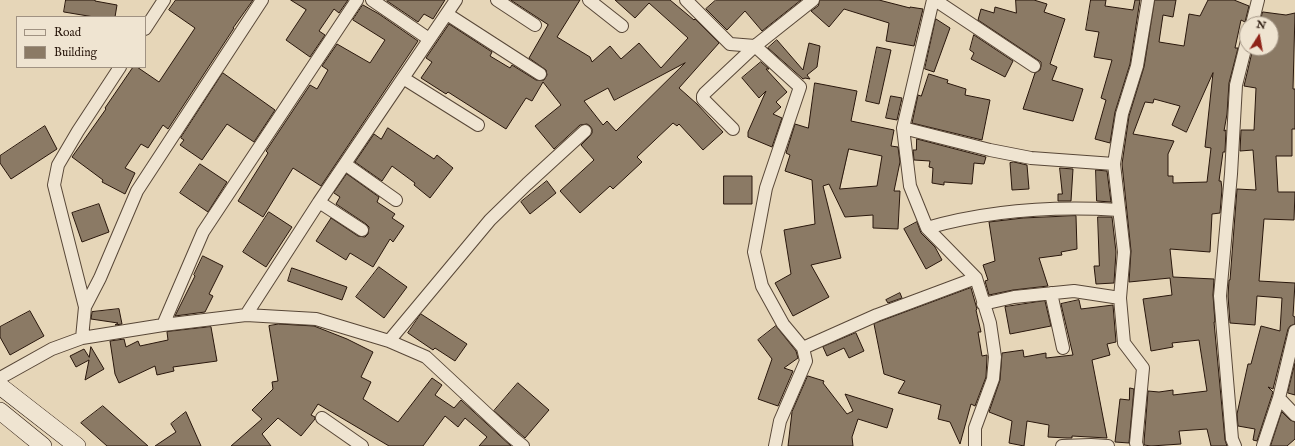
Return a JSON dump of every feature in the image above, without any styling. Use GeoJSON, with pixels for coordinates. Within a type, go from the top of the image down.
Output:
{"type":"FeatureCollection","features":[{"type":"Feature","properties":{"kind":"main road"},"geometry":{"type":"LineString","coordinates":[[0,386],[77,446]]}},
{"type":"Feature","properties":{"kind":"main road"},"geometry":{"type":"LineString","coordinates":[[0,411],[43,446]]}},
{"type":"Feature","properties":{"kind":"street"},"geometry":{"type":"LineString","coordinates":[[146,27],[164,0]]}},
{"type":"Feature","properties":{"kind":"street"},"geometry":{"type":"LineString","coordinates":[[85,307],[100,278],[137,191],[262,0]]}},
{"type":"Feature","properties":{"kind":"street"},"geometry":{"type":"LineString","coordinates":[[163,325],[203,232],[357,0]]}},
{"type":"Feature","properties":{"kind":"street"},"geometry":{"type":"LineString","coordinates":[[372,0],[429,39]]}},
{"type":"Feature","properties":{"kind":"street"},"geometry":{"type":"LineString","coordinates":[[246,315],[319,202],[456,0]]}},
{"type":"Feature","properties":{"kind":"street"},"geometry":{"type":"LineString","coordinates":[[497,0],[535,25]]}},
{"type":"Feature","properties":{"kind":"street"},"geometry":{"type":"LineString","coordinates":[[589,0],[622,26]]}},
{"type":"Feature","properties":{"kind":"street"},"geometry":{"type":"LineString","coordinates":[[686,0],[730,44],[755,46],[800,87],[766,188],[754,252],[762,286],[783,324],[803,348],[806,361],[780,421],[775,446]]}},
{"type":"Feature","properties":{"kind":"street"},"geometry":{"type":"LineString","coordinates":[[732,129],[703,99],[704,92],[755,46],[813,0]]}},
{"type":"Feature","properties":{"kind":"street"},"geometry":{"type":"LineString","coordinates":[[975,446],[975,428],[993,379],[995,357],[990,323],[976,278],[928,228],[910,186],[903,128],[934,0],[1034,66]]}},
{"type":"Feature","properties":{"kind":"street"},"geometry":{"type":"LineString","coordinates":[[1133,445],[1143,368],[1124,342],[1120,298],[1124,252],[1114,164],[1122,114],[1137,66],[1148,0]]}},
{"type":"Feature","properties":{"kind":"street"},"geometry":{"type":"LineString","coordinates":[[1254,16],[1258,0]]}},
{"type":"Feature","properties":{"kind":"street"},"geometry":{"type":"LineString","coordinates":[[447,14],[540,74]]}},
{"type":"Feature","properties":{"kind":"street"},"geometry":{"type":"LineString","coordinates":[[1235,446],[1232,439],[1220,296],[1231,174],[1236,85],[1243,56]]}},
{"type":"Feature","properties":{"kind":"street"},"geometry":{"type":"LineString","coordinates":[[82,338],[85,307],[54,186],[58,165],[78,131],[119,68]]}},
{"type":"Feature","properties":{"kind":"street"},"geometry":{"type":"LineString","coordinates":[[403,78],[478,125]]}},
{"type":"Feature","properties":{"kind":"street"},"geometry":{"type":"LineString","coordinates":[[903,128],[990,150],[1031,158],[1114,164]]}},
{"type":"Feature","properties":{"kind":"street"},"geometry":{"type":"LineString","coordinates":[[389,342],[490,220],[585,131]]}},
{"type":"Feature","properties":{"kind":"street"},"geometry":{"type":"LineString","coordinates":[[345,164],[396,200]]}},
{"type":"Feature","properties":{"kind":"street"},"geometry":{"type":"LineString","coordinates":[[319,202],[362,230]]}},
{"type":"Feature","properties":{"kind":"street"},"geometry":{"type":"LineString","coordinates":[[928,228],[949,222],[998,213],[1084,208],[1119,210]]}},
{"type":"Feature","properties":{"kind":"street"},"geometry":{"type":"LineString","coordinates":[[803,348],[877,315],[976,278]]}},
{"type":"Feature","properties":{"kind":"street"},"geometry":{"type":"LineString","coordinates":[[983,304],[1014,297],[1074,291],[1120,298]]}},
{"type":"Feature","properties":{"kind":"street"},"geometry":{"type":"LineString","coordinates":[[1051,293],[1063,348]]}},
{"type":"Feature","properties":{"kind":"street"},"geometry":{"type":"LineString","coordinates":[[0,378],[52,349],[82,338],[163,325],[246,315],[316,319],[389,342],[426,357],[513,438],[524,446]]}},
{"type":"Feature","properties":{"kind":"street"},"geometry":{"type":"LineString","coordinates":[[1263,446],[1279,398],[1295,331]]}},
{"type":"Feature","properties":{"kind":"street"},"geometry":{"type":"LineString","coordinates":[[1279,398],[1295,415]]}},
{"type":"Feature","properties":{"kind":"street"},"geometry":{"type":"LineString","coordinates":[[322,418],[362,446]]}},
{"type":"Feature","properties":{"kind":"street"},"geometry":{"type":"LineString","coordinates":[[1062,446],[1108,446]]}},
{"type":"Feature","properties":{"kind":"building"},"geometry":{"type":"Polygon","coordinates":[[[66,0],[95,0],[117,5],[115,16],[88,16],[64,12],[66,0]]]}},
{"type":"Feature","properties":{"kind":"building"},"geometry":{"type":"Polygon","coordinates":[[[176,0],[253,0],[233,28],[168,129],[163,125],[148,148],[141,144],[125,168],[135,173],[125,194],[102,182],[103,180],[72,157],[106,109],[105,108],[132,68],[138,68],[159,82],[195,28],[169,10],[176,0]]]}},
{"type":"Feature","properties":{"kind":"building"},"geometry":{"type":"Polygon","coordinates":[[[291,0],[348,0],[339,13],[334,9],[319,31],[325,35],[310,57],[286,40],[306,10],[291,0]]]}},
{"type":"Feature","properties":{"kind":"building"},"geometry":{"type":"Polygon","coordinates":[[[445,0],[433,19],[424,14],[418,22],[387,1],[445,0]]]}},
{"type":"Feature","properties":{"kind":"building"},"geometry":{"type":"Polygon","coordinates":[[[511,0],[580,0],[557,37],[590,57],[592,62],[610,46],[621,59],[639,43],[661,68],[688,38],[649,3],[635,18],[615,0],[670,0],[694,20],[695,19],[719,43],[679,88],[697,104],[723,132],[703,150],[679,124],[677,126],[673,123],[637,157],[642,162],[613,189],[610,186],[580,213],[560,191],[594,160],[581,145],[590,136],[592,129],[587,124],[580,125],[554,149],[535,126],[561,105],[543,82],[532,101],[526,98],[506,129],[448,92],[446,94],[421,78],[432,62],[426,58],[449,24],[492,52],[490,56],[510,68],[512,65],[536,80],[544,80],[547,75],[546,70],[529,58],[548,25],[511,0]],[[685,63],[614,100],[608,88],[584,101],[603,125],[607,121],[616,131],[685,63]]]}},
{"type":"Feature","properties":{"kind":"building"},"geometry":{"type":"Polygon","coordinates":[[[716,0],[801,0],[762,31],[745,11],[727,30],[706,9],[716,0]]]}},
{"type":"Feature","properties":{"kind":"building"},"geometry":{"type":"Polygon","coordinates":[[[820,0],[879,0],[910,8],[923,9],[914,46],[886,41],[889,23],[844,9],[829,27],[811,11],[818,6],[820,0]]]}},
{"type":"Feature","properties":{"kind":"building"},"geometry":{"type":"Polygon","coordinates":[[[1016,0],[1034,0],[1047,4],[1044,12],[1065,19],[1050,64],[1057,67],[1052,80],[1083,89],[1073,121],[1023,109],[1035,73],[1040,70],[1041,62],[978,20],[981,9],[994,13],[995,7],[1016,13],[1016,0]]]}},
{"type":"Feature","properties":{"kind":"building"},"geometry":{"type":"Polygon","coordinates":[[[1091,0],[1106,0],[1105,6],[1133,10],[1135,0],[1140,0],[1130,64],[1115,112],[1110,143],[1095,139],[1106,100],[1101,98],[1112,60],[1094,57],[1099,32],[1086,30],[1091,0]]]}},
{"type":"Feature","properties":{"kind":"building"},"geometry":{"type":"Polygon","coordinates":[[[1155,0],[1176,0],[1173,17],[1163,15],[1159,42],[1184,46],[1189,14],[1200,16],[1208,0],[1234,0],[1249,6],[1246,16],[1239,16],[1239,29],[1235,48],[1238,48],[1229,83],[1227,114],[1224,131],[1226,130],[1225,152],[1223,152],[1219,181],[1221,181],[1222,189],[1220,213],[1212,214],[1210,252],[1170,249],[1173,277],[1214,279],[1214,322],[1225,440],[1227,446],[1211,446],[1207,429],[1179,431],[1181,444],[1144,445],[1148,391],[1159,392],[1173,390],[1173,395],[1207,391],[1199,340],[1172,343],[1173,347],[1151,351],[1143,299],[1172,295],[1170,278],[1129,282],[1131,251],[1122,164],[1129,116],[1144,67],[1155,0]],[[1213,73],[1186,132],[1172,125],[1180,106],[1154,99],[1153,103],[1145,102],[1133,134],[1174,141],[1168,154],[1168,176],[1173,176],[1173,183],[1207,182],[1211,148],[1205,147],[1213,73]]]}},
{"type":"Feature","properties":{"kind":"building"},"geometry":{"type":"Polygon","coordinates":[[[363,5],[379,14],[418,41],[321,186],[293,168],[263,217],[238,201],[268,153],[266,151],[310,85],[317,89],[328,70],[322,66],[337,44],[370,63],[385,40],[353,20],[363,5]]]}},
{"type":"Feature","properties":{"kind":"building"},"geometry":{"type":"Polygon","coordinates":[[[1263,12],[1286,15],[1295,13],[1293,89],[1295,89],[1295,129],[1292,129],[1292,156],[1276,156],[1278,192],[1295,192],[1294,220],[1264,219],[1259,281],[1295,283],[1293,316],[1295,317],[1295,324],[1290,326],[1288,329],[1273,389],[1268,387],[1273,392],[1257,441],[1253,440],[1255,429],[1238,426],[1237,414],[1248,364],[1251,364],[1261,326],[1280,331],[1282,298],[1257,296],[1255,325],[1230,323],[1228,296],[1237,189],[1256,190],[1253,150],[1240,151],[1241,130],[1254,130],[1256,88],[1244,86],[1251,56],[1279,56],[1279,16],[1262,16],[1263,12]]]}},
{"type":"Feature","properties":{"kind":"building"},"geometry":{"type":"Polygon","coordinates":[[[936,19],[950,28],[934,72],[925,69],[936,19]]]}},
{"type":"Feature","properties":{"kind":"building"},"geometry":{"type":"Polygon","coordinates":[[[974,35],[1013,61],[1005,77],[971,59],[974,53],[970,50],[974,35]]]}},
{"type":"Feature","properties":{"kind":"building"},"geometry":{"type":"Polygon","coordinates":[[[777,40],[803,70],[809,43],[820,46],[817,67],[807,75],[810,79],[803,79],[768,48],[777,40]]]}},
{"type":"Feature","properties":{"kind":"building"},"geometry":{"type":"Polygon","coordinates":[[[877,47],[891,50],[879,104],[866,101],[877,47]]]}},
{"type":"Feature","properties":{"kind":"building"},"geometry":{"type":"Polygon","coordinates":[[[761,62],[769,69],[766,69],[787,92],[776,102],[781,107],[773,114],[782,118],[772,147],[748,137],[748,132],[766,91],[759,98],[742,78],[761,62]]]}},
{"type":"Feature","properties":{"kind":"building"},"geometry":{"type":"Polygon","coordinates":[[[223,73],[275,110],[254,142],[227,124],[202,160],[180,145],[184,140],[181,138],[223,73]]]}},
{"type":"Feature","properties":{"kind":"building"},"geometry":{"type":"Polygon","coordinates":[[[929,74],[948,80],[947,83],[966,89],[965,95],[990,100],[982,140],[912,123],[918,95],[921,96],[929,74]]]}},
{"type":"Feature","properties":{"kind":"building"},"geometry":{"type":"Polygon","coordinates":[[[815,83],[857,91],[851,121],[894,130],[891,146],[898,147],[900,162],[894,191],[900,191],[898,229],[873,228],[873,215],[845,217],[829,184],[823,186],[841,258],[811,265],[829,297],[793,316],[775,283],[791,274],[784,230],[815,224],[812,180],[785,171],[790,155],[786,153],[795,124],[808,128],[815,83]],[[849,149],[840,189],[877,186],[882,156],[849,149]]]}},
{"type":"Feature","properties":{"kind":"building"},"geometry":{"type":"Polygon","coordinates":[[[891,96],[902,98],[897,120],[886,118],[891,96]]]}},
{"type":"Feature","properties":{"kind":"building"},"geometry":{"type":"Polygon","coordinates":[[[45,126],[57,149],[11,179],[0,163],[0,156],[45,126]]]}},
{"type":"Feature","properties":{"kind":"building"},"geometry":{"type":"Polygon","coordinates":[[[388,128],[434,159],[437,155],[453,168],[430,198],[414,185],[415,183],[392,166],[382,181],[355,162],[374,134],[381,139],[388,128]]]}},
{"type":"Feature","properties":{"kind":"building"},"geometry":{"type":"Polygon","coordinates":[[[917,139],[986,157],[984,164],[974,163],[972,184],[944,182],[944,185],[932,183],[933,168],[929,167],[930,161],[914,160],[913,150],[916,150],[917,139]]]}},
{"type":"Feature","properties":{"kind":"building"},"geometry":{"type":"Polygon","coordinates":[[[1014,162],[1027,165],[1029,189],[1012,190],[1010,163],[1014,162]]]}},
{"type":"Feature","properties":{"kind":"building"},"geometry":{"type":"Polygon","coordinates":[[[200,164],[227,182],[208,212],[180,193],[200,164]]]}},
{"type":"Feature","properties":{"kind":"building"},"geometry":{"type":"Polygon","coordinates":[[[1060,168],[1073,169],[1071,201],[1058,201],[1058,194],[1062,194],[1060,168]]]}},
{"type":"Feature","properties":{"kind":"building"},"geometry":{"type":"Polygon","coordinates":[[[1096,170],[1107,171],[1111,202],[1097,201],[1096,170]]]}},
{"type":"Feature","properties":{"kind":"building"},"geometry":{"type":"Polygon","coordinates":[[[347,174],[379,197],[377,202],[395,214],[392,218],[404,226],[393,242],[390,239],[373,267],[350,253],[346,260],[316,241],[331,218],[358,236],[365,237],[368,234],[369,227],[366,224],[336,204],[340,197],[334,193],[347,174]]]}},
{"type":"Feature","properties":{"kind":"building"},"geometry":{"type":"Polygon","coordinates":[[[724,176],[752,176],[752,204],[724,204],[724,176]]]}},
{"type":"Feature","properties":{"kind":"building"},"geometry":{"type":"Polygon","coordinates":[[[547,181],[556,193],[530,214],[521,202],[547,181]]]}},
{"type":"Feature","properties":{"kind":"building"},"geometry":{"type":"Polygon","coordinates":[[[99,204],[109,232],[82,242],[72,213],[99,204]]]}},
{"type":"Feature","properties":{"kind":"building"},"geometry":{"type":"Polygon","coordinates":[[[269,212],[292,227],[266,267],[243,252],[269,212]]]}},
{"type":"Feature","properties":{"kind":"building"},"geometry":{"type":"Polygon","coordinates":[[[1076,216],[1077,249],[1061,252],[1062,255],[1039,258],[1048,286],[1013,290],[989,295],[985,281],[988,280],[983,265],[995,261],[989,222],[1023,218],[1076,216]]]}},
{"type":"Feature","properties":{"kind":"building"},"geometry":{"type":"Polygon","coordinates":[[[1098,217],[1112,217],[1116,252],[1114,283],[1096,284],[1094,266],[1099,266],[1098,217]]]}},
{"type":"Feature","properties":{"kind":"building"},"geometry":{"type":"Polygon","coordinates":[[[917,222],[921,233],[935,247],[942,260],[926,269],[904,229],[917,222]]]}},
{"type":"Feature","properties":{"kind":"building"},"geometry":{"type":"Polygon","coordinates":[[[203,256],[223,266],[209,294],[213,296],[205,312],[175,316],[195,276],[194,275],[203,256]]]}},
{"type":"Feature","properties":{"kind":"building"},"geometry":{"type":"Polygon","coordinates":[[[379,267],[407,287],[384,318],[356,297],[379,267]]]}},
{"type":"Feature","properties":{"kind":"building"},"geometry":{"type":"Polygon","coordinates":[[[292,268],[347,287],[342,300],[288,281],[292,268]]]}},
{"type":"Feature","properties":{"kind":"building"},"geometry":{"type":"Polygon","coordinates":[[[971,288],[981,332],[978,332],[982,356],[987,355],[986,377],[975,406],[971,404],[960,444],[950,422],[938,419],[941,405],[898,393],[905,381],[884,374],[874,324],[971,288]]]}},
{"type":"Feature","properties":{"kind":"building"},"geometry":{"type":"Polygon","coordinates":[[[900,293],[902,298],[888,303],[886,300],[900,293]]]}},
{"type":"Feature","properties":{"kind":"building"},"geometry":{"type":"Polygon","coordinates":[[[1079,300],[1081,309],[1113,305],[1116,342],[1107,344],[1110,355],[1092,360],[1107,438],[1072,436],[1072,438],[1048,437],[1049,425],[1027,421],[1024,446],[1009,443],[1012,421],[989,412],[1000,380],[1002,353],[1023,350],[1024,357],[1046,353],[1046,358],[1073,355],[1061,304],[1079,300]]]}},
{"type":"Feature","properties":{"kind":"building"},"geometry":{"type":"Polygon","coordinates":[[[1045,301],[1051,326],[1010,334],[1005,307],[1045,301]]]}},
{"type":"Feature","properties":{"kind":"building"},"geometry":{"type":"Polygon","coordinates":[[[119,309],[122,324],[115,325],[118,323],[91,319],[92,312],[119,309]]]}},
{"type":"Feature","properties":{"kind":"building"},"geometry":{"type":"Polygon","coordinates":[[[30,311],[44,336],[10,355],[0,337],[0,327],[30,311]]]}},
{"type":"Feature","properties":{"kind":"building"},"geometry":{"type":"Polygon","coordinates":[[[421,314],[467,344],[455,361],[435,348],[433,350],[408,333],[421,314]]]}},
{"type":"Feature","properties":{"kind":"building"},"geometry":{"type":"Polygon","coordinates":[[[279,324],[314,326],[347,339],[373,352],[361,377],[371,382],[363,399],[398,422],[432,378],[442,385],[435,395],[454,408],[461,400],[511,446],[479,446],[487,437],[465,418],[458,427],[445,416],[423,446],[389,446],[318,404],[311,415],[315,417],[315,419],[301,436],[278,418],[262,434],[271,446],[231,446],[262,419],[252,410],[273,389],[272,382],[278,381],[269,326],[279,324]]]}},
{"type":"Feature","properties":{"kind":"building"},"geometry":{"type":"Polygon","coordinates":[[[776,326],[796,351],[798,358],[784,368],[793,371],[778,406],[758,399],[772,359],[758,340],[776,326]]]}},
{"type":"Feature","properties":{"kind":"building"},"geometry":{"type":"Polygon","coordinates":[[[211,327],[217,361],[173,367],[174,371],[157,375],[155,366],[119,383],[115,374],[110,341],[124,339],[126,347],[138,341],[140,346],[168,340],[167,332],[211,327]]]}},
{"type":"Feature","properties":{"kind":"building"},"geometry":{"type":"Polygon","coordinates":[[[856,333],[864,351],[849,358],[844,348],[827,356],[823,347],[856,333]]]}},
{"type":"Feature","properties":{"kind":"building"},"geometry":{"type":"Polygon","coordinates":[[[91,347],[104,369],[85,380],[89,360],[76,367],[70,356],[84,349],[89,357],[91,347]]]}},
{"type":"Feature","properties":{"kind":"building"},"geometry":{"type":"Polygon","coordinates":[[[1295,363],[1295,395],[1288,393],[1295,363]]]}},
{"type":"Feature","properties":{"kind":"building"},"geometry":{"type":"Polygon","coordinates":[[[808,376],[824,381],[823,383],[847,414],[853,411],[845,394],[893,409],[887,428],[858,419],[852,437],[853,446],[788,446],[792,412],[808,376]]]}},
{"type":"Feature","properties":{"kind":"building"},"geometry":{"type":"Polygon","coordinates":[[[518,383],[549,410],[525,438],[494,411],[518,383]]]}},
{"type":"Feature","properties":{"kind":"building"},"geometry":{"type":"Polygon","coordinates":[[[1130,388],[1134,389],[1129,443],[1115,442],[1120,399],[1129,400],[1130,388]]]}},
{"type":"Feature","properties":{"kind":"building"},"geometry":{"type":"Polygon","coordinates":[[[103,406],[148,446],[107,446],[81,423],[103,406]]]}},
{"type":"Feature","properties":{"kind":"building"},"geometry":{"type":"Polygon","coordinates":[[[186,412],[201,446],[155,446],[176,432],[171,424],[186,412]]]}},
{"type":"Feature","properties":{"kind":"building"},"geometry":{"type":"Polygon","coordinates":[[[1282,412],[1290,420],[1295,422],[1295,439],[1287,446],[1271,446],[1282,412]]]}}]}
